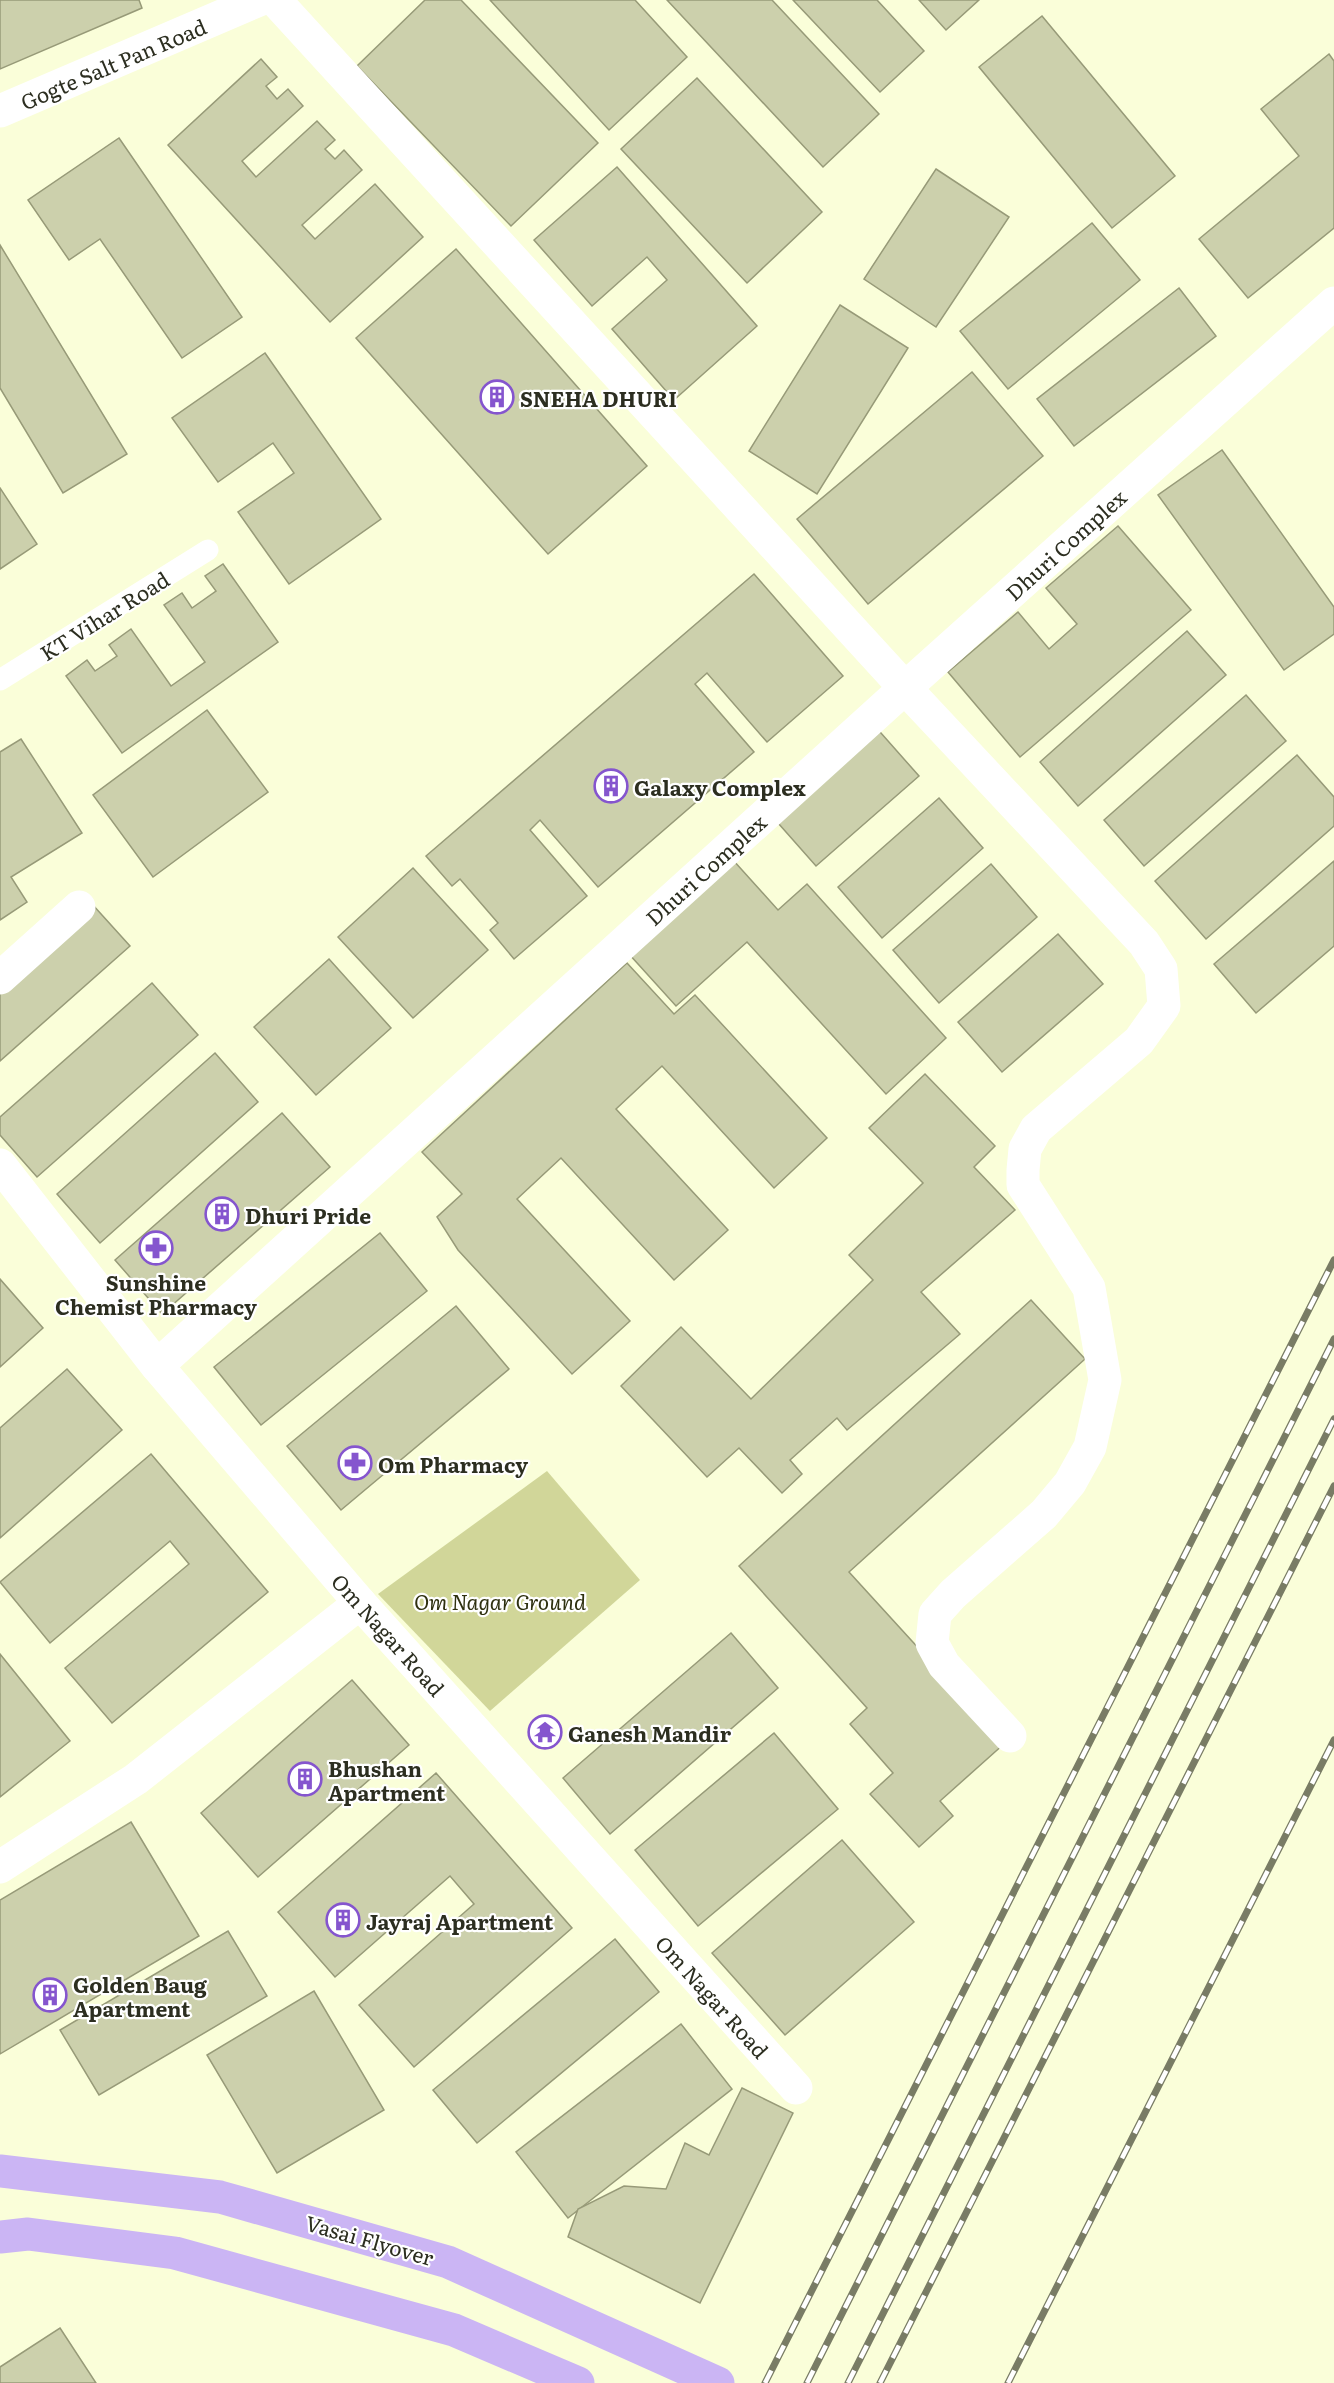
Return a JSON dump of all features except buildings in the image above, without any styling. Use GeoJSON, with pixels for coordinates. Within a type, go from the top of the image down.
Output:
{"type":"FeatureCollection","features":[{"type":"Feature","properties":{"kind":"main road","name":"Vasai Flyover"},"geometry":{"type":"LineString","coordinates":[[0,2171],[220,2197],[448,2262],[718,2383]]}},
{"type":"Feature","properties":{"kind":"main road"},"geometry":{"type":"LineString","coordinates":[[0,2237],[28,2234],[175,2253],[454,2330],[578,2383]]}},
{"type":"Feature","properties":{"kind":"street","name":"Gogte Salt Pan Road"},"geometry":{"type":"LineString","coordinates":[[0,111],[259,0]]}},
{"type":"Feature","properties":{"kind":"street"},"geometry":{"type":"LineString","coordinates":[[275,0],[905,688],[1144,942],[1161,969],[1164,1006],[1139,1041],[1036,1129],[1025,1149],[1023,1185],[1089,1288],[1106,1380],[1090,1447],[1070,1483],[1044,1514],[953,1594],[935,1614],[932,1643],[944,1665],[1010,1736]]}},
{"type":"Feature","properties":{"kind":"street","name":"Dhuri Complex"},"geometry":{"type":"LineString","coordinates":[[158,1366],[905,688],[1334,303]]}},
{"type":"Feature","properties":{"kind":"street"},"geometry":{"type":"LineString","coordinates":[[0,978],[79,907]]}},
{"type":"Feature","properties":{"kind":"street","name":"Om Nagar Road"},"geometry":{"type":"LineString","coordinates":[[0,1165],[158,1366],[360,1603],[796,2088]]}},
{"type":"Feature","properties":{"kind":"street"},"geometry":{"type":"LineString","coordinates":[[0,1866],[136,1779],[360,1603]]}},
{"type":"Feature","properties":{"kind":"lane","name":"KT Vihar Road"},"geometry":{"type":"LineString","coordinates":[[0,680],[208,550]]}},
{"type":"Feature","properties":{"kind":"green space","name":"Om Nagar Ground"},"geometry":{"type":"Polygon","coordinates":[[[547,1471],[640,1580],[490,1711],[378,1594],[547,1471]]]}},
{"type":"Feature","properties":{"kind":"railway"},"geometry":{"type":"LineString","coordinates":[[765,2383],[1334,1260]]}},
{"type":"Feature","properties":{"kind":"railway"},"geometry":{"type":"LineString","coordinates":[[807,2383],[1334,1339]]}},
{"type":"Feature","properties":{"kind":"railway"},"geometry":{"type":"LineString","coordinates":[[848,2383],[1334,1419]]}},
{"type":"Feature","properties":{"kind":"railway"},"geometry":{"type":"LineString","coordinates":[[880,2383],[1334,1486]]}},
{"type":"Feature","properties":{"kind":"railway"},"geometry":{"type":"LineString","coordinates":[[1008,2383],[1334,1740]]}},
{"type":"Feature","properties":{"kind":"place","name":"SNEHA DHURI"},"geometry":{"type":"Point","coordinates":[497,397]}},
{"type":"Feature","properties":{"kind":"place","name":"Galaxy Complex"},"geometry":{"type":"Point","coordinates":[611,786]}},
{"type":"Feature","properties":{"kind":"place","name":"Dhuri Pride"},"geometry":{"type":"Point","coordinates":[222,1214]}},
{"type":"Feature","properties":{"kind":"place","name":"Sunshine Chemist Pharmacy"},"geometry":{"type":"Point","coordinates":[156,1248]}},
{"type":"Feature","properties":{"kind":"place","name":"Om Pharmacy"},"geometry":{"type":"Point","coordinates":[355,1463]}},
{"type":"Feature","properties":{"kind":"place","name":"Ganesh Mandir"},"geometry":{"type":"Point","coordinates":[545,1732]}},
{"type":"Feature","properties":{"kind":"place","name":"Bhushan Apartment"},"geometry":{"type":"Point","coordinates":[305,1779]}},
{"type":"Feature","properties":{"kind":"place","name":"Jayraj Apartment"},"geometry":{"type":"Point","coordinates":[343,1920]}},
{"type":"Feature","properties":{"kind":"place","name":"Golden Baug Apartment"},"geometry":{"type":"Point","coordinates":[50,1995]}}]}
